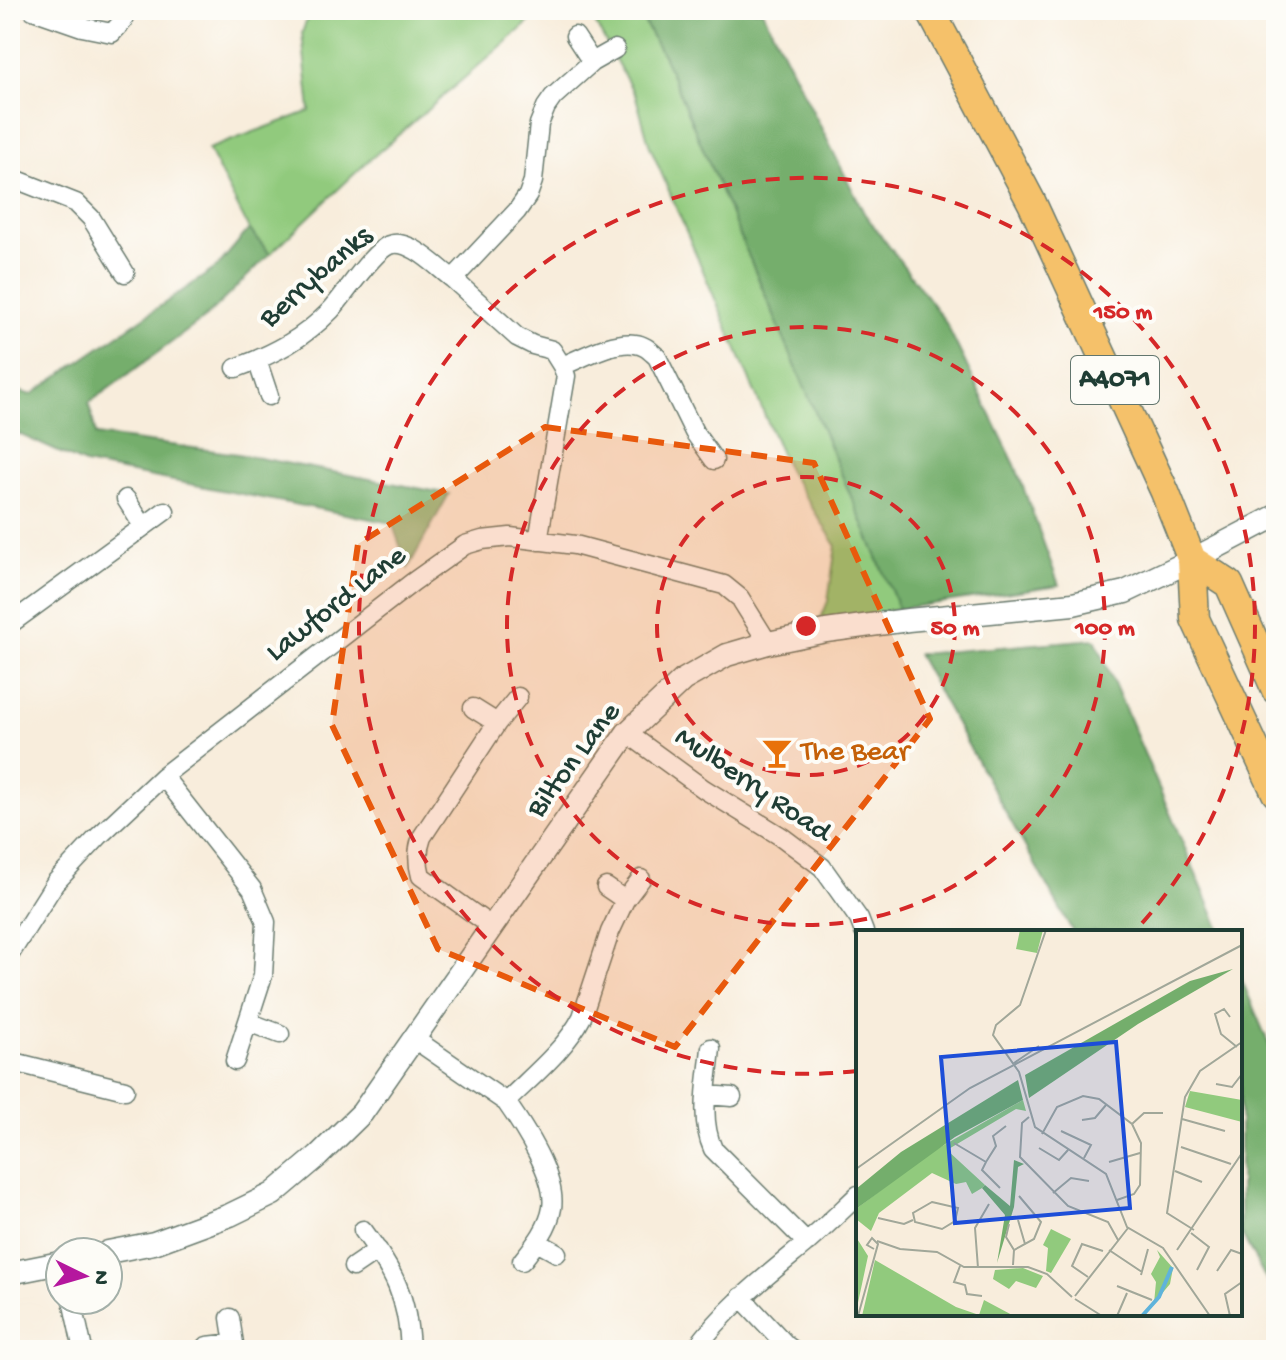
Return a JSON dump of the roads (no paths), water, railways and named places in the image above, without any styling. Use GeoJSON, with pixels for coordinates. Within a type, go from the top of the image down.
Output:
{"type":"FeatureCollection","features":[{"type":"Feature","properties":{"kind":"highway","name":"A4071"},"geometry":{"type":"LineString","coordinates":[[930,10],[1032,203],[1171,504],[1192,560],[1195,619],[1276,793]]}},
{"type":"Feature","properties":{"kind":"highway"},"geometry":{"type":"LineString","coordinates":[[1192,560],[1229,584],[1276,690]]}},
{"type":"Feature","properties":{"kind":"street"},"geometry":{"type":"LineString","coordinates":[[33,10],[82,27],[112,33],[128,10]]}},
{"type":"Feature","properties":{"kind":"street"},"geometry":{"type":"LineString","coordinates":[[575,36],[592,62]]}},
{"type":"Feature","properties":{"kind":"street"},"geometry":{"type":"LineString","coordinates":[[453,279],[517,211],[528,195],[533,181],[539,124],[553,97],[592,62],[615,49]]}},
{"type":"Feature","properties":{"kind":"street"},"geometry":{"type":"LineString","coordinates":[[10,177],[76,203],[91,218],[125,273]]}},
{"type":"Feature","properties":{"kind":"street","name":"Berrybanks"},"geometry":{"type":"LineString","coordinates":[[236,368],[298,340],[331,310],[373,258],[389,245],[405,244],[453,279],[517,337],[552,350],[562,366]]}},
{"type":"Feature","properties":{"kind":"street"},"geometry":{"type":"LineString","coordinates":[[538,541],[566,376],[562,366],[614,345],[634,343],[647,347],[657,357],[694,432],[714,460]]}},
{"type":"Feature","properties":{"kind":"street","name":"Berrybanks"},"geometry":{"type":"LineString","coordinates":[[257,360],[269,396]]}},
{"type":"Feature","properties":{"kind":"street"},"geometry":{"type":"LineString","coordinates":[[126,499],[143,526]]}},
{"type":"Feature","properties":{"kind":"street"},"geometry":{"type":"LineString","coordinates":[[10,624],[165,511]]}},
{"type":"Feature","properties":{"kind":"street","name":"Bilton Lane"},"geometry":{"type":"LineString","coordinates":[[124,1249],[154,1243],[230,1215],[273,1194],[362,1113],[627,733],[683,680],[727,655],[826,631],[1073,604],[1125,592],[1276,516]]}},
{"type":"Feature","properties":{"kind":"street","name":"Lawford Lane"},"geometry":{"type":"LineString","coordinates":[[10,954],[55,883],[99,836],[163,776],[465,545],[510,537],[575,545],[724,585],[740,598],[768,643]]}},
{"type":"Feature","properties":{"kind":"street"},"geometry":{"type":"LineString","coordinates":[[491,926],[421,876],[418,855],[422,837],[497,723],[518,697]]}},
{"type":"Feature","properties":{"kind":"street"},"geometry":{"type":"LineString","coordinates":[[473,708],[497,723]]}},
{"type":"Feature","properties":{"kind":"street","name":"Mulberry Road"},"geometry":{"type":"LineString","coordinates":[[627,733],[704,789],[782,837],[822,867],[859,919],[863,930]]}},
{"type":"Feature","properties":{"kind":"street"},"geometry":{"type":"LineString","coordinates":[[163,776],[252,889],[266,922],[263,975],[235,1061]]}},
{"type":"Feature","properties":{"kind":"street"},"geometry":{"type":"LineString","coordinates":[[506,1102],[577,1026],[610,932],[625,900],[641,879]]}},
{"type":"Feature","properties":{"kind":"street"},"geometry":{"type":"LineString","coordinates":[[606,887],[625,900]]}},
{"type":"Feature","properties":{"kind":"street"},"geometry":{"type":"LineString","coordinates":[[248,1022],[280,1034]]}},
{"type":"Feature","properties":{"kind":"street"},"geometry":{"type":"LineString","coordinates":[[413,1038],[506,1102],[525,1128],[553,1188],[547,1224],[522,1261]]}},
{"type":"Feature","properties":{"kind":"street"},"geometry":{"type":"LineString","coordinates":[[711,1048],[706,1134],[713,1149],[807,1243]]}},
{"type":"Feature","properties":{"kind":"street"},"geometry":{"type":"LineString","coordinates":[[10,1061],[125,1090]]}},
{"type":"Feature","properties":{"kind":"street"},"geometry":{"type":"LineString","coordinates":[[707,1095],[732,1097]]}},
{"type":"Feature","properties":{"kind":"street"},"geometry":{"type":"LineString","coordinates":[[695,1350],[711,1327],[741,1297],[807,1243],[856,1197]]}},
{"type":"Feature","properties":{"kind":"street"},"geometry":{"type":"LineString","coordinates":[[363,1230],[397,1282],[409,1322],[410,1350]]}},
{"type":"Feature","properties":{"kind":"street"},"geometry":{"type":"LineString","coordinates":[[537,1242],[557,1253]]}},
{"type":"Feature","properties":{"kind":"street"},"geometry":{"type":"LineString","coordinates":[[353,1267],[378,1250]]}},
{"type":"Feature","properties":{"kind":"street"},"geometry":{"type":"LineString","coordinates":[[10,1273],[44,1266]]}},
{"type":"Feature","properties":{"kind":"street"},"geometry":{"type":"LineString","coordinates":[[741,1297],[793,1350]]}},
{"type":"Feature","properties":{"kind":"street"},"geometry":{"type":"LineString","coordinates":[[76,1316],[83,1350]]}},
{"type":"Feature","properties":{"kind":"street"},"geometry":{"type":"LineString","coordinates":[[207,1346],[234,1347],[230,1318]]}},
{"type":"Feature","properties":{"kind":"place","name":"The Bear"},"geometry":{"type":"Point","coordinates":[777,753]}}]}
